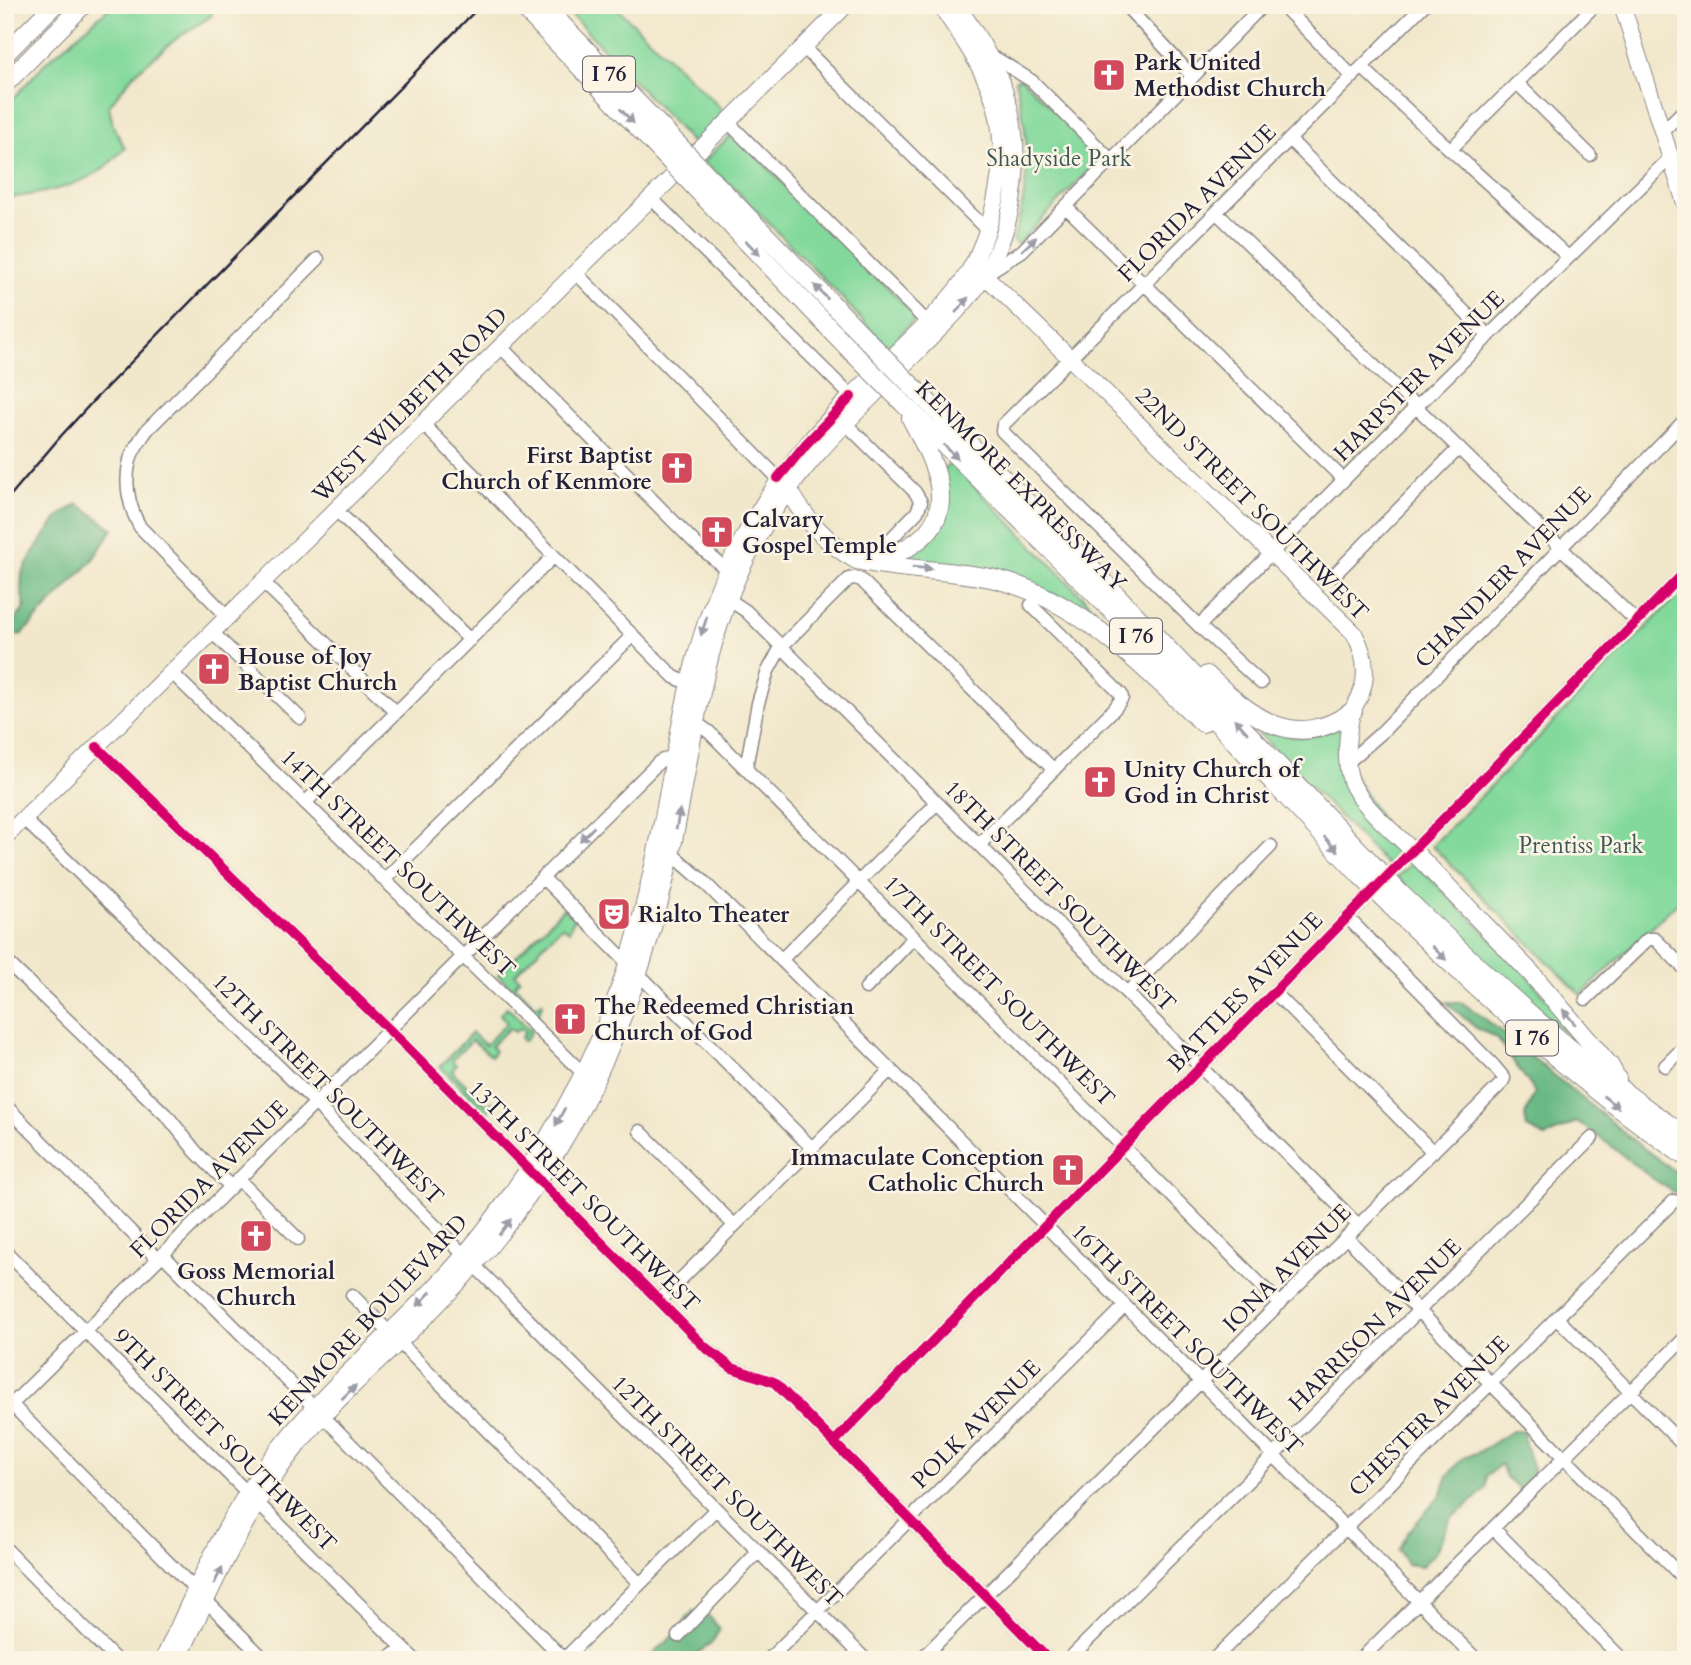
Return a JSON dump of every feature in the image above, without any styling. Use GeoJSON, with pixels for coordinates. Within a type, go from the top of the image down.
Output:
{"type":"FeatureCollection","features":[{"type":"Feature","properties":{"kind":"highway"},"geometry":{"type":"LineString","coordinates":[[5,54],[54,5]]}},
{"type":"Feature","properties":{"kind":"highway"},"geometry":{"type":"LineString","coordinates":[[5,83],[83,5]]}},
{"type":"Feature","properties":{"kind":"highway"},"geometry":{"type":"LineString","coordinates":[[46,42],[95,5]]}},
{"type":"Feature","properties":{"kind":"highway","name":"KENMORE EXPRESSWAY"},"geometry":{"type":"LineString","coordinates":[[521,5],[552,26],[712,192],[869,341],[1072,547],[1366,870],[1507,1017],[1604,1097],[1686,1157]]}},
{"type":"Feature","properties":{"kind":"highway","name":"KENMORE EXPRESSWAY"},"geometry":{"type":"LineString","coordinates":[[543,5],[552,26]]}},
{"type":"Feature","properties":{"kind":"highway","name":"KENMORE EXPRESSWAY"},"geometry":{"type":"LineString","coordinates":[[712,192],[855,355],[1116,616],[1301,811],[1366,870]]}},
{"type":"Feature","properties":{"kind":"highway"},"geometry":{"type":"LineString","coordinates":[[783,483],[803,498],[836,534],[853,547],[882,556],[896,553],[917,542],[936,518],[941,494],[939,477],[933,462],[903,403]]}},
{"type":"Feature","properties":{"kind":"highway"},"geometry":{"type":"LineString","coordinates":[[783,483],[796,505],[824,535],[841,552],[857,560],[995,579],[1037,593],[1070,611],[1133,657],[1301,811]]}},
{"type":"Feature","properties":{"kind":"highway"},"geometry":{"type":"LineString","coordinates":[[1072,547],[1239,705],[1272,725],[1299,731],[1327,726],[1353,711]]}},
{"type":"Feature","properties":{"kind":"highway"},"geometry":{"type":"LineString","coordinates":[[1412,850],[1567,1014],[1610,1066],[1624,1091]]}},
{"type":"Feature","properties":{"kind":"highway","name":"KENMORE EXPRESSWAY"},"geometry":{"type":"LineString","coordinates":[[1395,899],[1522,1008],[1624,1091],[1686,1136]]}},
{"type":"Feature","properties":{"kind":"main road","name":"WEST WILBETH ROAD"},"geometry":{"type":"LineString","coordinates":[[5,837],[846,5]]}},
{"type":"Feature","properties":{"kind":"main road","name":"KENMORE BOULEVARD"},"geometry":{"type":"LineString","coordinates":[[940,5],[986,63],[1001,132],[1002,170],[979,269]]}},
{"type":"Feature","properties":{"kind":"main road","name":"KENMORE BOULEVARD"},"geometry":{"type":"LineString","coordinates":[[163,1660],[201,1595],[252,1496],[289,1435],[319,1413],[469,1261],[534,1175],[589,1078],[606,1023],[634,967],[665,848],[707,616],[732,574],[752,548],[783,483],[811,459],[839,418],[932,327],[961,306],[1010,213],[1015,138],[1008,102],[957,5]]}},
{"type":"Feature","properties":{"kind":"main road"},"geometry":{"type":"LineString","coordinates":[[1627,8],[1686,206]]}},
{"type":"Feature","properties":{"kind":"main road","name":"22ND STREET SOUTHWEST"},"geometry":{"type":"LineString","coordinates":[[979,269],[1354,633],[1366,666],[1360,697],[1353,711],[1348,762],[1351,780],[1356,790],[1412,850]]}},
{"type":"Feature","properties":{"kind":"main road","name":"KENMORE BOULEVARD"},"geometry":{"type":"LineString","coordinates":[[695,687],[728,599],[732,574]]}},
{"type":"Feature","properties":{"kind":"main road","name":"KENMORE BOULEVARD"},"geometry":{"type":"LineString","coordinates":[[178,1660],[201,1595]]}},
{"type":"Feature","properties":{"kind":"street"},"geometry":{"type":"LineString","coordinates":[[1125,5],[1192,76]]}},
{"type":"Feature","properties":{"kind":"street"},"geometry":{"type":"LineString","coordinates":[[979,269],[1022,251],[1263,5]]}},
{"type":"Feature","properties":{"kind":"street"},"geometry":{"type":"LineString","coordinates":[[1282,5],[1409,113],[1568,257]]}},
{"type":"Feature","properties":{"kind":"street","name":"FLORIDA AVENUE"},"geometry":{"type":"LineString","coordinates":[[1199,626],[1002,431],[1003,425],[1424,5]]}},
{"type":"Feature","properties":{"kind":"street"},"geometry":{"type":"LineString","coordinates":[[1450,150],[1595,5]]}},
{"type":"Feature","properties":{"kind":"street"},"geometry":{"type":"LineString","coordinates":[[804,48],[987,230]]}},
{"type":"Feature","properties":{"kind":"street"},"geometry":{"type":"LineString","coordinates":[[986,63],[1009,65],[1032,81],[1112,160]]}},
{"type":"Feature","properties":{"kind":"street"},"geometry":{"type":"LineString","coordinates":[[1517,83],[1590,155]]}},
{"type":"Feature","properties":{"kind":"street"},"geometry":{"type":"LineString","coordinates":[[1662,132],[1686,108]]}},
{"type":"Feature","properties":{"kind":"street"},"geometry":{"type":"LineString","coordinates":[[728,122],[932,327]]}},
{"type":"Feature","properties":{"kind":"street"},"geometry":{"type":"LineString","coordinates":[[1290,140],[1489,337]]}},
{"type":"Feature","properties":{"kind":"street","name":"HARPSTER AVENUE"},"geometry":{"type":"LineString","coordinates":[[1199,626],[1416,407],[1670,158]]}},
{"type":"Feature","properties":{"kind":"street"},"geometry":{"type":"LineString","coordinates":[[652,199],[856,402]]}},
{"type":"Feature","properties":{"kind":"street"},"geometry":{"type":"LineString","coordinates":[[1066,207],[1344,480]]}},
{"type":"Feature","properties":{"kind":"street"},"geometry":{"type":"LineString","coordinates":[[1217,213],[1636,621]]}},
{"type":"Feature","properties":{"kind":"street"},"geometry":{"type":"LineString","coordinates":[[228,617],[140,527],[132,513],[128,491],[130,458],[147,430],[318,259]]}},
{"type":"Feature","properties":{"kind":"street"},"geometry":{"type":"LineString","coordinates":[[576,273],[783,483]]}},
{"type":"Feature","properties":{"kind":"street"},"geometry":{"type":"LineString","coordinates":[[501,347],[695,543],[732,574]]}},
{"type":"Feature","properties":{"kind":"street"},"geometry":{"type":"LineString","coordinates":[[839,418],[915,492],[921,502],[917,512],[886,544]]}},
{"type":"Feature","properties":{"kind":"street","name":"CHANDLER AVENUE"},"geometry":{"type":"LineString","coordinates":[[1348,762],[1380,734],[1686,419]]}},
{"type":"Feature","properties":{"kind":"street"},"geometry":{"type":"LineString","coordinates":[[423,424],[674,677],[695,687]]}},
{"type":"Feature","properties":{"kind":"street"},"geometry":{"type":"LineString","coordinates":[[1334,575],[1459,448]]}},
{"type":"Feature","properties":{"kind":"street"},"geometry":{"type":"LineString","coordinates":[[336,510],[470,640]]}},
{"type":"Feature","properties":{"kind":"street"},"geometry":{"type":"LineString","coordinates":[[305,803],[554,556]]}},
{"type":"Feature","properties":{"kind":"street","name":"BATTLES AVENUE"},"geometry":{"type":"LineString","coordinates":[[834,1442],[1686,571]]}},
{"type":"Feature","properties":{"kind":"street"},"geometry":{"type":"LineString","coordinates":[[746,768],[758,703],[768,671],[781,647],[849,579],[855,578],[861,580],[1054,770]]}},
{"type":"Feature","properties":{"kind":"street"},"geometry":{"type":"LineString","coordinates":[[263,582],[396,712]]}},
{"type":"Feature","properties":{"kind":"street","name":"18TH STREET SOUTHWEST"},"geometry":{"type":"LineString","coordinates":[[728,599],[746,611],[1359,1226]]}},
{"type":"Feature","properties":{"kind":"street"},"geometry":{"type":"LineString","coordinates":[[979,845],[1122,698],[1031,605]]}},
{"type":"Feature","properties":{"kind":"street"},"geometry":{"type":"LineString","coordinates":[[1199,626],[1261,683]]}},
{"type":"Feature","properties":{"kind":"street"},"geometry":{"type":"LineString","coordinates":[[212,632],[300,718]]}},
{"type":"Feature","properties":{"kind":"street"},"geometry":{"type":"LineString","coordinates":[[384,880],[633,635]]}},
{"type":"Feature","properties":{"kind":"street","name":"14TH STREET SOUTHWEST"},"geometry":{"type":"LineString","coordinates":[[172,673],[589,1078]]}},
{"type":"Feature","properties":{"kind":"street","name":"17TH STREET SOUTHWEST"},"geometry":{"type":"LineString","coordinates":[[689,718],[709,732],[746,768],[1280,1304]]}},
{"type":"Feature","properties":{"kind":"street","name":"13TH STREET SOUTHWEST"},"geometry":{"type":"LineString","coordinates":[[97,747],[389,1030],[659,1301],[727,1366],[774,1382],[1049,1660]]}},
{"type":"Feature","properties":{"kind":"street","name":"FLORIDA AVENUE"},"geometry":{"type":"LineString","coordinates":[[7,1405],[85,1332],[660,762],[681,759]]}},
{"type":"Feature","properties":{"kind":"street"},"geometry":{"type":"LineString","coordinates":[[781,960],[937,803]]}},
{"type":"Feature","properties":{"kind":"street","name":"12TH STREET SOUTHWEST"},"geometry":{"type":"LineString","coordinates":[[24,819],[316,1103],[469,1261],[866,1660]]}},
{"type":"Feature","properties":{"kind":"street"},"geometry":{"type":"LineString","coordinates":[[1128,992],[1271,846]]}},
{"type":"Feature","properties":{"kind":"street","name":"16TH STREET SOUTHWEST"},"geometry":{"type":"LineString","coordinates":[[665,848],[694,872],[1476,1660]]}},
{"type":"Feature","properties":{"kind":"street"},"geometry":{"type":"LineString","coordinates":[[543,878],[812,1148]]}},
{"type":"Feature","properties":{"kind":"street","name":"IONA AVENUE"},"geometry":{"type":"LineString","coordinates":[[920,1660],[1502,1083],[1504,1078],[1494,1066],[1346,917]]}},
{"type":"Feature","properties":{"kind":"street"},"geometry":{"type":"LineString","coordinates":[[866,988],[914,937]]}},
{"type":"Feature","properties":{"kind":"street"},"geometry":{"type":"LineString","coordinates":[[1586,999],[1648,939],[1658,941],[1686,970]]}},
{"type":"Feature","properties":{"kind":"street"},"geometry":{"type":"LineString","coordinates":[[5,960],[169,1118],[196,1152],[298,1239]]}},
{"type":"Feature","properties":{"kind":"street"},"geometry":{"type":"LineString","coordinates":[[1274,992],[1433,1152]]}},
{"type":"Feature","properties":{"kind":"street"},"geometry":{"type":"LineString","coordinates":[[1665,1066],[1686,1045]]}},
{"type":"Feature","properties":{"kind":"street"},"geometry":{"type":"LineString","coordinates":[[659,1301],[890,1070]]}},
{"type":"Feature","properties":{"kind":"street"},"geometry":{"type":"LineString","coordinates":[[5,1105],[319,1413],[564,1659],[716,1509]]}},
{"type":"Feature","properties":{"kind":"street"},"geometry":{"type":"LineString","coordinates":[[640,1131],[734,1225]]}},
{"type":"Feature","properties":{"kind":"street","name":"HARRISON AVENUE"},"geometry":{"type":"LineString","coordinates":[[1068,1660],[1592,1138]]}},
{"type":"Feature","properties":{"kind":"street","name":"CHESTER AVENUE"},"geometry":{"type":"LineString","coordinates":[[1213,1660],[1674,1201]]}},
{"type":"Feature","properties":{"kind":"street"},"geometry":{"type":"LineString","coordinates":[[1347,1238],[1686,1581]]}},
{"type":"Feature","properties":{"kind":"street","name":"9TH STREET SOUTHWEST"},"geometry":{"type":"LineString","coordinates":[[5,1251],[415,1660]]}},
{"type":"Feature","properties":{"kind":"street"},"geometry":{"type":"LineString","coordinates":[[352,1294],[640,1584]]}},
{"type":"Feature","properties":{"kind":"street","name":"POLK AVENUE"},"geometry":{"type":"LineString","coordinates":[[768,1660],[1125,1306]]}},
{"type":"Feature","properties":{"kind":"street"},"geometry":{"type":"LineString","coordinates":[[1557,1318],[1686,1448]]}},
{"type":"Feature","properties":{"kind":"street"},"geometry":{"type":"LineString","coordinates":[[1360,1660],[1686,1337]]}},
{"type":"Feature","properties":{"kind":"street"},"geometry":{"type":"LineString","coordinates":[[7,1405],[265,1660]]}},
{"type":"Feature","properties":{"kind":"street"},"geometry":{"type":"LineString","coordinates":[[1493,1528],[1623,1660]]}},
{"type":"Feature","properties":{"kind":"street"},"geometry":{"type":"LineString","coordinates":[[5,1548],[116,1660]]}},
{"type":"Feature","properties":{"kind":"street"},"geometry":{"type":"LineString","coordinates":[[678,1636],[758,1552]]}},
{"type":"Feature","properties":{"kind":"street"},"geometry":{"type":"LineString","coordinates":[[386,1660],[403,1648]]}},
{"type":"Feature","properties":{"kind":"green space"},"geometry":{"type":"Polygon","coordinates":[[[113,5],[214,5],[211,16],[177,38],[134,74],[109,106],[113,126],[125,148],[110,163],[89,177],[67,186],[42,193],[5,198],[5,108],[44,64],[113,5]]]}},
{"type":"Feature","properties":{"kind":"green space"},"geometry":{"type":"Polygon","coordinates":[[[562,5],[614,5],[727,114],[695,146],[562,5]]]}},
{"type":"Feature","properties":{"kind":"green space","name":"Shadyside Park"},"geometry":{"type":"Polygon","coordinates":[[[1021,78],[1102,157],[1018,244],[1013,241],[1023,200],[1027,161],[1024,122],[1015,80],[1021,78]]]}},
{"type":"Feature","properties":{"kind":"green space"},"geometry":{"type":"Polygon","coordinates":[[[733,133],[917,317],[887,348],[735,189],[703,162],[733,133]]]}},
{"type":"Feature","properties":{"kind":"green space"},"geometry":{"type":"Polygon","coordinates":[[[952,463],[1125,640],[1053,594],[894,562],[928,539],[942,470],[952,463]]]}},
{"type":"Feature","properties":{"kind":"green space"},"geometry":{"type":"Polygon","coordinates":[[[78,504],[113,529],[91,562],[22,634],[11,637],[10,626],[25,608],[21,589],[22,573],[58,517],[78,504]]]}},
{"type":"Feature","properties":{"kind":"green space","name":"Prentiss Park"},"geometry":{"type":"Polygon","coordinates":[[[1686,587],[1686,894],[1581,995],[1432,846],[1686,587]]]}},
{"type":"Feature","properties":{"kind":"green space"},"geometry":{"type":"Polygon","coordinates":[[[1243,717],[1283,734],[1305,737],[1347,723],[1341,755],[1401,852],[1388,866],[1243,717]]]}},
{"type":"Feature","properties":{"kind":"green space"},"geometry":{"type":"Polygon","coordinates":[[[1413,862],[1516,962],[1600,1062],[1500,976],[1397,877],[1413,862]]]}},
{"type":"Feature","properties":{"kind":"green space"},"geometry":{"type":"Polygon","coordinates":[[[564,908],[574,918],[569,931],[562,926],[515,974],[520,979],[515,985],[535,1006],[543,1002],[538,1015],[498,975],[564,908]]]}},
{"type":"Feature","properties":{"kind":"green space"},"geometry":{"type":"Polygon","coordinates":[[[1446,1002],[1461,1002],[1483,1017],[1634,1141],[1686,1180],[1686,1210],[1679,1205],[1680,1195],[1653,1179],[1576,1122],[1545,1137],[1527,1128],[1525,1115],[1535,1092],[1497,1038],[1476,1028],[1446,1002]]]}},
{"type":"Feature","properties":{"kind":"green space"},"geometry":{"type":"Polygon","coordinates":[[[507,1007],[531,1031],[526,1040],[521,1038],[525,1032],[520,1028],[515,1032],[509,1028],[491,1046],[495,1051],[491,1056],[472,1040],[452,1060],[456,1065],[452,1071],[486,1105],[493,1102],[487,1113],[440,1066],[472,1033],[485,1045],[507,1023],[500,1014],[507,1007]]]}},
{"type":"Feature","properties":{"kind":"green space"},"geometry":{"type":"Polygon","coordinates":[[[1512,1431],[1523,1431],[1535,1476],[1520,1490],[1506,1477],[1501,1464],[1486,1476],[1486,1488],[1451,1518],[1435,1553],[1422,1566],[1407,1564],[1398,1550],[1408,1532],[1441,1495],[1448,1476],[1457,1464],[1466,1456],[1477,1453],[1512,1431]]]}},
{"type":"Feature","properties":{"kind":"green space"},"geometry":{"type":"Polygon","coordinates":[[[693,1611],[710,1617],[720,1629],[711,1644],[687,1660],[616,1660],[649,1658],[674,1635],[693,1611]]]}},
{"type":"Feature","properties":{"kind":"railway"},"geometry":{"type":"LineString","coordinates":[[5,502],[95,399],[481,5]]}},
{"type":"Feature","properties":{"kind":"cycle path"},"geometry":{"type":"LineString","coordinates":[[778,478],[851,397]]}},
{"type":"Feature","properties":{"kind":"cycle path"},"geometry":{"type":"LineString","coordinates":[[834,1442],[1686,571]]}},
{"type":"Feature","properties":{"kind":"cycle path"},"geometry":{"type":"LineString","coordinates":[[97,747],[404,1044],[705,1347],[732,1368],[774,1382],[1049,1660]]}},
{"type":"Feature","properties":{"kind":"place","name":"Park United Methodist Church"},"geometry":{"type":"Point","coordinates":[1109,75]}},
{"type":"Feature","properties":{"kind":"place","name":"First Baptist Church of Kenmore"},"geometry":{"type":"Point","coordinates":[677,468]}},
{"type":"Feature","properties":{"kind":"place","name":"Calvary Gospel Temple"},"geometry":{"type":"Point","coordinates":[717,532]}},
{"type":"Feature","properties":{"kind":"place","name":"House of Joy Baptist Church"},"geometry":{"type":"Point","coordinates":[214,669]}},
{"type":"Feature","properties":{"kind":"place","name":"Unity Church of God in Christ"},"geometry":{"type":"Point","coordinates":[1100,782]}},
{"type":"Feature","properties":{"kind":"place","name":"Rialto Theater"},"geometry":{"type":"Point","coordinates":[614,914]}},
{"type":"Feature","properties":{"kind":"place","name":"The Redeemed Christian Church of God"},"geometry":{"type":"Point","coordinates":[570,1019]}},
{"type":"Feature","properties":{"kind":"place","name":"Immaculate Conception Catholic Church"},"geometry":{"type":"Point","coordinates":[1068,1170]}},
{"type":"Feature","properties":{"kind":"place","name":"Goss Memorial Church"},"geometry":{"type":"Point","coordinates":[256,1236]}}]}
